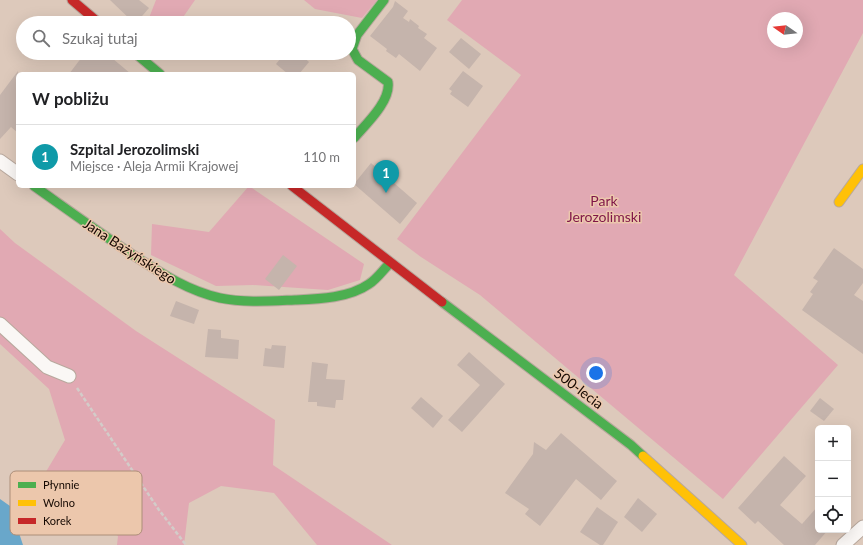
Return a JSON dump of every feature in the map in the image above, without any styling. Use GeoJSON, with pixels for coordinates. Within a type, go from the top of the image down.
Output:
{"type":"FeatureCollection","features":[{"type":"Feature","properties":{"kind":"main road"},"geometry":{"type":"LineString","coordinates":[[72,0],[91,16]]}},
{"type":"Feature","properties":{"kind":"main road"},"geometry":{"type":"LineString","coordinates":[[356,38],[384,0]]}},
{"type":"Feature","properties":{"kind":"main road"},"geometry":{"type":"LineString","coordinates":[[356,56],[358,60],[388,82],[389,89],[383,104],[356,136]]}},
{"type":"Feature","properties":{"kind":"main road"},"geometry":{"type":"LineString","coordinates":[[143,60],[158,72]]}},
{"type":"Feature","properties":{"kind":"main road"},"geometry":{"type":"LineString","coordinates":[[839,202],[863,169]]}},
{"type":"Feature","properties":{"kind":"main road","name":"Jana Bażyńskiego"},"geometry":{"type":"LineString","coordinates":[[37,188],[110,241],[165,276],[219,298],[286,301],[336,296],[367,285],[390,263]]}},
{"type":"Feature","properties":{"kind":"main road","name":"500-lecia"},"geometry":{"type":"LineString","coordinates":[[294,188],[390,263],[631,445],[742,545]]}},
{"type":"Feature","properties":{"kind":"street"},"geometry":{"type":"LineString","coordinates":[[0,161],[16,173]]}},
{"type":"Feature","properties":{"kind":"street"},"geometry":{"type":"LineString","coordinates":[[305,197],[312,188]]}},
{"type":"Feature","properties":{"kind":"street"},"geometry":{"type":"LineString","coordinates":[[0,324],[47,367],[69,376]]}},
{"type":"Feature","properties":{"kind":"street"},"geometry":{"type":"LineString","coordinates":[[843,545],[863,527]]}},
{"type":"Feature","properties":{"kind":"path"},"geometry":{"type":"LineString","coordinates":[[69,376],[132,471]]}},
{"type":"Feature","properties":{"kind":"path"},"geometry":{"type":"LineString","coordinates":[[142,486],[158,510],[186,545]]}},
{"type":"Feature","properties":{"kind":"green space"},"geometry":{"type":"Polygon","coordinates":[[[156,0],[195,0],[184,16],[150,16],[156,0]]]}},
{"type":"Feature","properties":{"kind":"green space"},"geometry":{"type":"Polygon","coordinates":[[[304,0],[377,0],[362,18],[315,9],[304,0]]]}},
{"type":"Feature","properties":{"kind":"green space","name":"Park Jerozolimski"},"geometry":{"type":"Polygon","coordinates":[[[462,0],[863,0],[863,33],[734,275],[838,365],[723,499],[480,295],[421,257],[397,239],[521,75],[447,20],[462,0]]]}},
{"type":"Feature","properties":{"kind":"green space"},"geometry":{"type":"Polygon","coordinates":[[[247,188],[252,188],[364,264],[360,280],[328,290],[253,285],[216,286],[151,255],[152,224],[209,232],[247,188]]]}},
{"type":"Feature","properties":{"kind":"green space"},"geometry":{"type":"Polygon","coordinates":[[[0,229],[15,243],[136,331],[275,420],[273,465],[392,545],[317,545],[274,493],[221,486],[189,503],[184,545],[117,545],[118,536],[117,535],[142,535],[142,471],[46,471],[65,440],[49,389],[0,344],[0,229]]]}},
{"type":"Feature","properties":{"kind":"water"},"geometry":{"type":"Polygon","coordinates":[[[0,499],[10,506],[10,535],[20,535],[23,545],[0,545],[0,499]]]}},
{"type":"Feature","properties":{"kind":"building"},"geometry":{"type":"Polygon","coordinates":[[[110,0],[139,0],[149,8],[142,16],[127,16],[110,0]]]}},
{"type":"Feature","properties":{"kind":"building"},"geometry":{"type":"Polygon","coordinates":[[[395,1],[408,11],[403,18],[409,22],[410,19],[419,26],[418,28],[427,34],[424,38],[437,48],[420,71],[399,54],[396,58],[386,51],[387,49],[370,36],[393,7],[395,1]]]}},
{"type":"Feature","properties":{"kind":"building"},"geometry":{"type":"Polygon","coordinates":[[[461,38],[481,54],[469,69],[449,52],[461,38]]]}},
{"type":"Feature","properties":{"kind":"building"},"geometry":{"type":"Polygon","coordinates":[[[80,60],[114,60],[129,72],[71,72],[80,60]]]}},
{"type":"Feature","properties":{"kind":"building"},"geometry":{"type":"Polygon","coordinates":[[[279,60],[307,60],[309,62],[301,72],[286,72],[276,64],[279,60]]]}},
{"type":"Feature","properties":{"kind":"building"},"geometry":{"type":"Polygon","coordinates":[[[463,71],[483,86],[468,107],[450,94],[452,91],[449,89],[463,71]]]}},
{"type":"Feature","properties":{"kind":"building"},"geometry":{"type":"Polygon","coordinates":[[[16,74],[16,131],[11,127],[0,139],[0,95],[16,74]]]}},
{"type":"Feature","properties":{"kind":"building"},"geometry":{"type":"Polygon","coordinates":[[[371,163],[417,203],[400,224],[356,186],[356,182],[371,163]]]}},
{"type":"Feature","properties":{"kind":"building"},"geometry":{"type":"Polygon","coordinates":[[[834,248],[863,269],[863,283],[854,295],[863,301],[863,354],[802,310],[813,294],[810,292],[818,281],[813,278],[834,248]]]}},
{"type":"Feature","properties":{"kind":"building"},"geometry":{"type":"Polygon","coordinates":[[[283,255],[297,266],[279,290],[265,279],[283,255]]]}},
{"type":"Feature","properties":{"kind":"building"},"geometry":{"type":"Polygon","coordinates":[[[176,301],[199,310],[194,324],[170,316],[176,301]]]}},
{"type":"Feature","properties":{"kind":"building"},"geometry":{"type":"Polygon","coordinates":[[[208,329],[221,330],[221,338],[239,340],[238,359],[205,357],[208,329]]]}},
{"type":"Feature","properties":{"kind":"building"},"geometry":{"type":"Polygon","coordinates":[[[272,345],[286,346],[284,368],[263,366],[265,348],[271,349],[272,345]]]}},
{"type":"Feature","properties":{"kind":"building"},"geometry":{"type":"Polygon","coordinates":[[[469,352],[505,384],[462,432],[448,420],[480,385],[457,365],[469,352]]]}},
{"type":"Feature","properties":{"kind":"building"},"geometry":{"type":"Polygon","coordinates":[[[312,362],[328,364],[326,379],[345,380],[343,400],[336,400],[335,408],[317,406],[317,402],[308,402],[312,362]]]}},
{"type":"Feature","properties":{"kind":"building"},"geometry":{"type":"Polygon","coordinates":[[[421,397],[443,416],[433,428],[411,408],[421,397]]]}},
{"type":"Feature","properties":{"kind":"building"},"geometry":{"type":"Polygon","coordinates":[[[820,398],[834,409],[824,421],[810,411],[820,398]]]}},
{"type":"Feature","properties":{"kind":"building"},"geometry":{"type":"Polygon","coordinates":[[[561,433],[617,481],[601,500],[576,479],[540,526],[525,514],[529,509],[505,493],[533,454],[534,442],[546,450],[561,433]]]}},
{"type":"Feature","properties":{"kind":"building"},"geometry":{"type":"Polygon","coordinates":[[[784,456],[806,476],[780,505],[802,524],[815,509],[815,533],[825,533],[815,545],[784,545],[758,521],[755,524],[738,508],[784,456]]]}},
{"type":"Feature","properties":{"kind":"building"},"geometry":{"type":"Polygon","coordinates":[[[638,498],[657,514],[642,532],[624,517],[638,498]]]}},
{"type":"Feature","properties":{"kind":"building"},"geometry":{"type":"Polygon","coordinates":[[[597,507],[618,522],[603,545],[600,545],[580,532],[597,507]]]}},
{"type":"Feature","properties":{"kind":"traffic: fast"},"geometry":{"type":"LineString","coordinates":[[356,38],[384,0]]}},
{"type":"Feature","properties":{"kind":"traffic: fast"},"geometry":{"type":"LineString","coordinates":[[356,56],[358,60],[388,82],[388,89],[386,97],[377,112],[356,136]]}},
{"type":"Feature","properties":{"kind":"traffic: fast"},"geometry":{"type":"LineString","coordinates":[[143,60],[158,72]]}},
{"type":"Feature","properties":{"kind":"traffic: fast"},"geometry":{"type":"LineString","coordinates":[[37,188],[110,240],[156,270],[197,291],[220,298],[238,301],[267,301],[334,297],[361,289],[372,282],[390,263]]}},
{"type":"Feature","properties":{"kind":"traffic: fast"},"geometry":{"type":"LineString","coordinates":[[442,302],[631,445],[643,456]]}},
{"type":"Feature","properties":{"kind":"traffic: slow"},"geometry":{"type":"LineString","coordinates":[[839,202],[863,169]]}},
{"type":"Feature","properties":{"kind":"traffic: slow"},"geometry":{"type":"LineString","coordinates":[[643,456],[742,545]]}},
{"type":"Feature","properties":{"kind":"traffic: jam"},"geometry":{"type":"LineString","coordinates":[[72,0],[91,16]]}},
{"type":"Feature","properties":{"kind":"traffic: jam"},"geometry":{"type":"LineString","coordinates":[[295,188],[442,302]]}},
{"type":"Feature","properties":{"kind":"place","name":"Szpital Jerozolimski"},"geometry":{"type":"Point","coordinates":[386,193]}}]}
